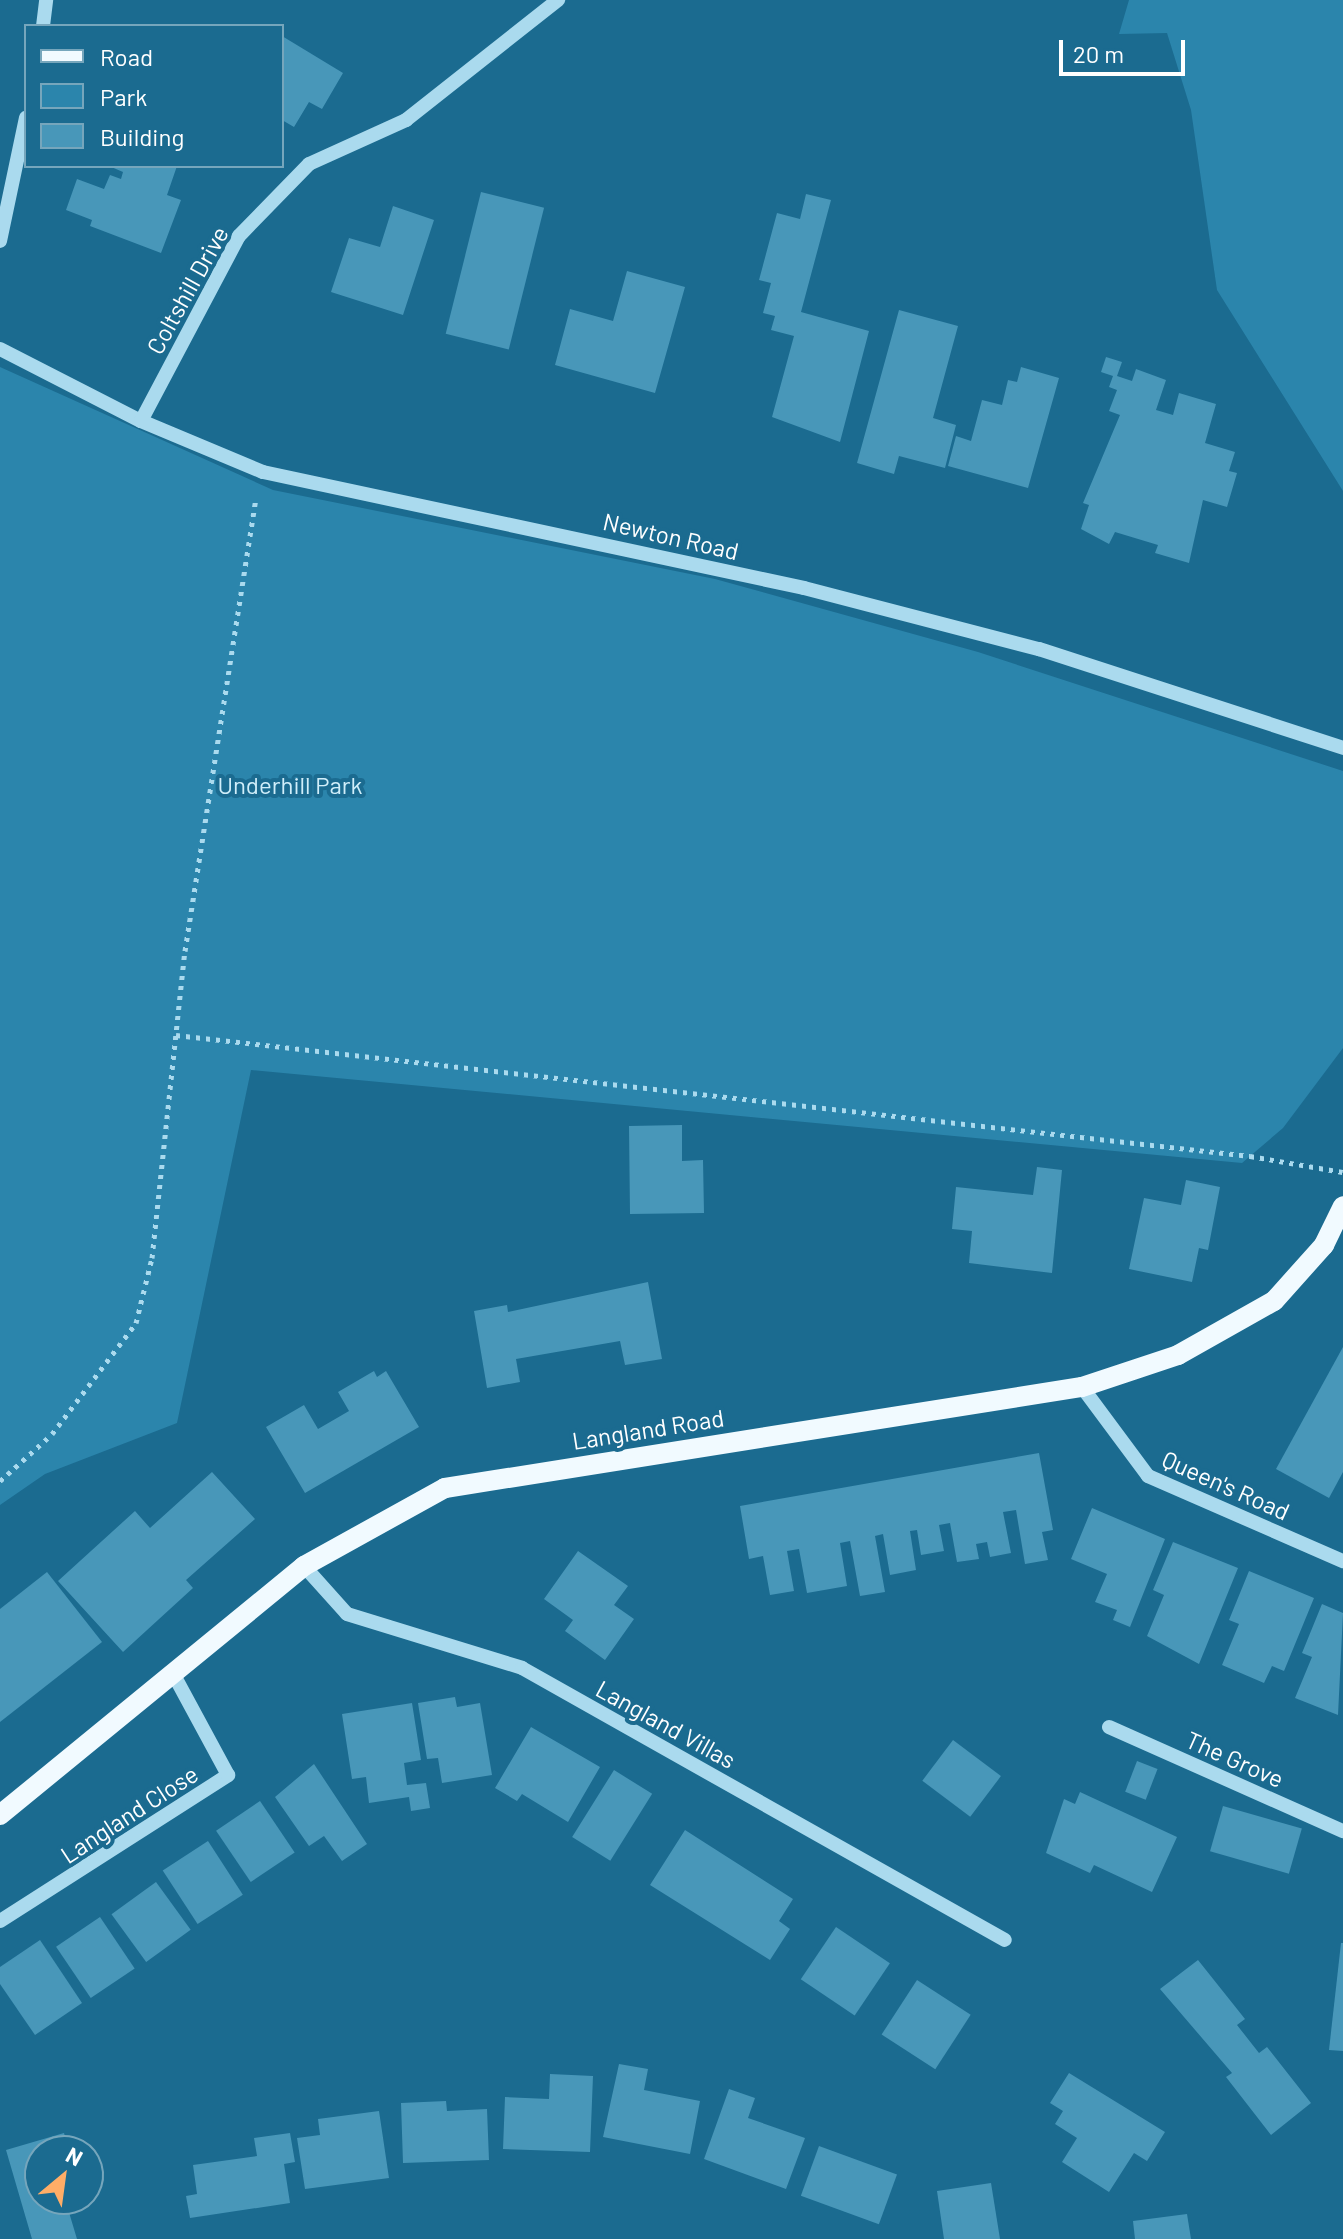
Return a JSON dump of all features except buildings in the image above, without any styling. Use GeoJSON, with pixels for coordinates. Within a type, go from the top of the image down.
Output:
{"type":"FeatureCollection","features":[{"type":"Feature","properties":{"kind":"main road","name":"Langland Road"},"geometry":{"type":"LineString","coordinates":[[0,1815],[175,1677],[304,1566],[445,1488],[1082,1387],[1178,1355],[1274,1301],[1324,1245],[1343,1206]]}},
{"type":"Feature","properties":{"kind":"street"},"geometry":{"type":"LineString","coordinates":[[43,24],[46,0]]}},
{"type":"Feature","properties":{"kind":"street","name":"Coltshill Drive"},"geometry":{"type":"LineString","coordinates":[[141,421],[239,236],[309,164],[406,120],[558,0]]}},
{"type":"Feature","properties":{"kind":"street"},"geometry":{"type":"LineString","coordinates":[[0,241],[24,127]]}},
{"type":"Feature","properties":{"kind":"street","name":"Newton Road"},"geometry":{"type":"LineString","coordinates":[[0,349],[141,421],[263,472],[860,603],[1039,649],[1343,748]]}},
{"type":"Feature","properties":{"kind":"street","name":"Queen's Road"},"geometry":{"type":"LineString","coordinates":[[1082,1387],[1148,1476],[1343,1561]]}},
{"type":"Feature","properties":{"kind":"street","name":"Langland Villas"},"geometry":{"type":"LineString","coordinates":[[304,1566],[347,1614],[522,1668],[1005,1940]]}},
{"type":"Feature","properties":{"kind":"street","name":"Langland Close"},"geometry":{"type":"LineString","coordinates":[[0,1921],[228,1775],[175,1677]]}},
{"type":"Feature","properties":{"kind":"street","name":"The Grove"},"geometry":{"type":"LineString","coordinates":[[1109,1727],[1343,1831]]}},
{"type":"Feature","properties":{"kind":"path"},"geometry":{"type":"LineString","coordinates":[[0,1481],[52,1434],[136,1323],[152,1258],[176,1035],[263,472]]}},
{"type":"Feature","properties":{"kind":"path"},"geometry":{"type":"LineString","coordinates":[[176,1035],[1250,1156],[1343,1172]]}},
{"type":"Feature","properties":{"kind":"green space"},"geometry":{"type":"Polygon","coordinates":[[[1129,0],[1343,0],[1343,491],[1217,290],[1191,110],[1167,33],[1119,34],[1129,0]]]}},
{"type":"Feature","properties":{"kind":"green space","name":"Underhill Park"},"geometry":{"type":"Polygon","coordinates":[[[0,367],[273,490],[715,579],[978,652],[1343,771],[1343,1048],[1283,1128],[1242,1163],[251,1070],[177,1423],[45,1474],[0,1505],[0,367]]]}}]}
